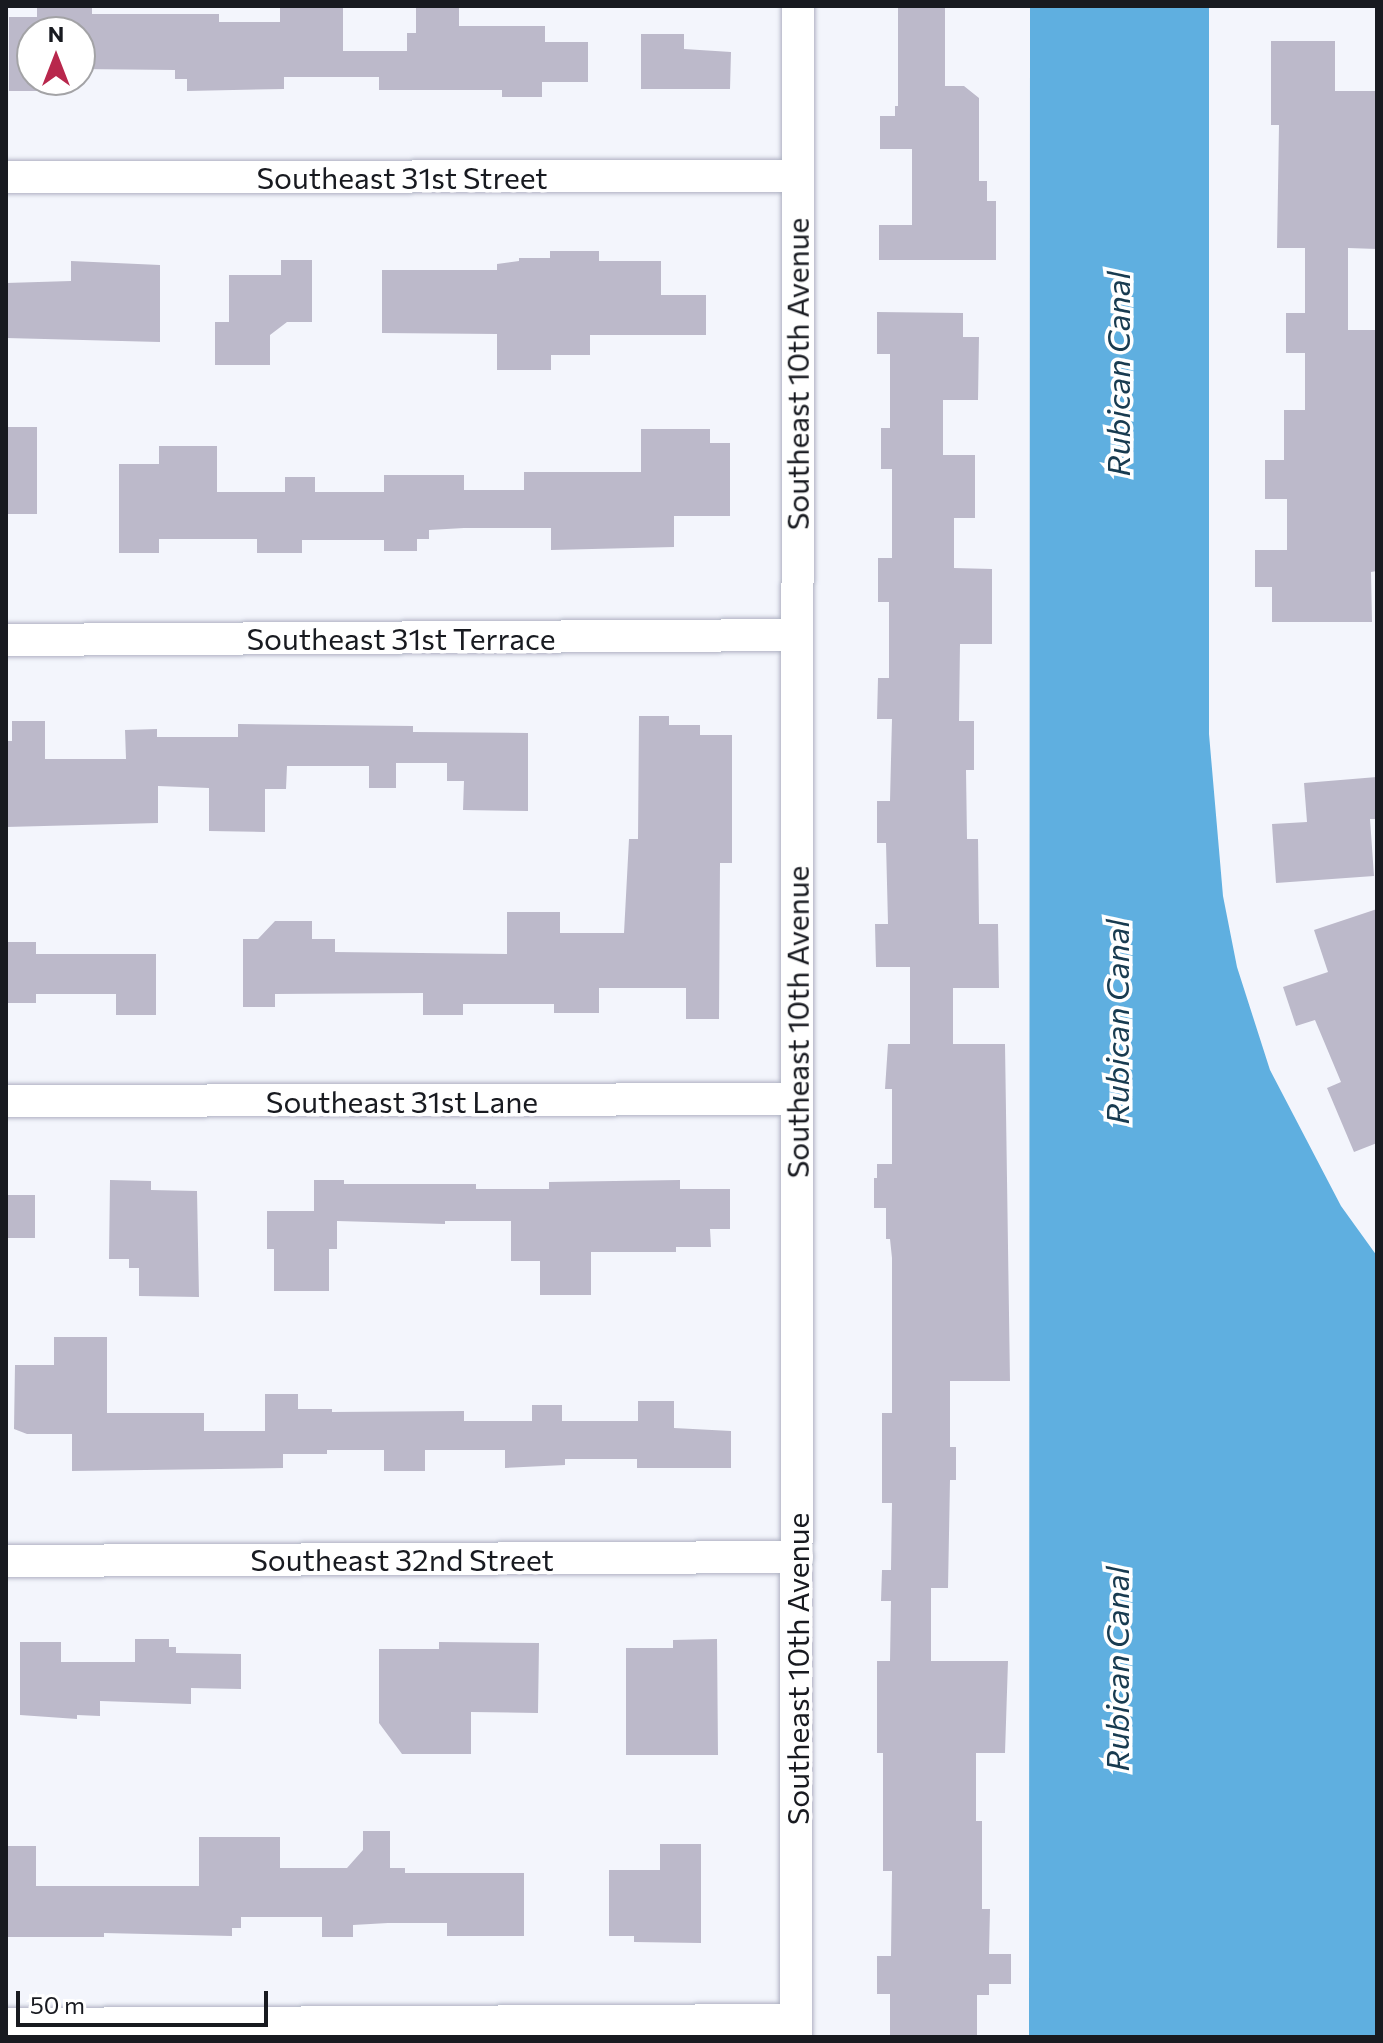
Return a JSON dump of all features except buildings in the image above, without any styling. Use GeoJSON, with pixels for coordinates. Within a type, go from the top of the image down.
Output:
{"type":"FeatureCollection","features":[{"type":"Feature","properties":{"kind":"street","name":"Southeast 10th Avenue"},"geometry":{"type":"LineString","coordinates":[[796,2029],[798,6]]}},
{"type":"Feature","properties":{"kind":"street","name":"Southeast 31st Street"},"geometry":{"type":"LineString","coordinates":[[6,177],[797,176]]}},
{"type":"Feature","properties":{"kind":"street","name":"Southeast 31st Terrace"},"geometry":{"type":"LineString","coordinates":[[6,640],[797,635]]}},
{"type":"Feature","properties":{"kind":"street","name":"Southeast 31st Lane"},"geometry":{"type":"LineString","coordinates":[[6,1101],[797,1099]]}},
{"type":"Feature","properties":{"kind":"street","name":"Southeast 32nd Street"},"geometry":{"type":"LineString","coordinates":[[6,1561],[797,1557]]}},
{"type":"Feature","properties":{"kind":"street"},"geometry":{"type":"LineString","coordinates":[[6,2024],[796,2029]]}},
{"type":"Feature","properties":{"kind":"water","name":"Rubican Canal"},"geometry":{"type":"Polygon","coordinates":[[[1030,6],[1209,6],[1209,734],[1223,896],[1237,967],[1270,1070],[1341,1206],[1377,1256],[1377,2037],[1029,2037],[1030,6]]]}}]}
